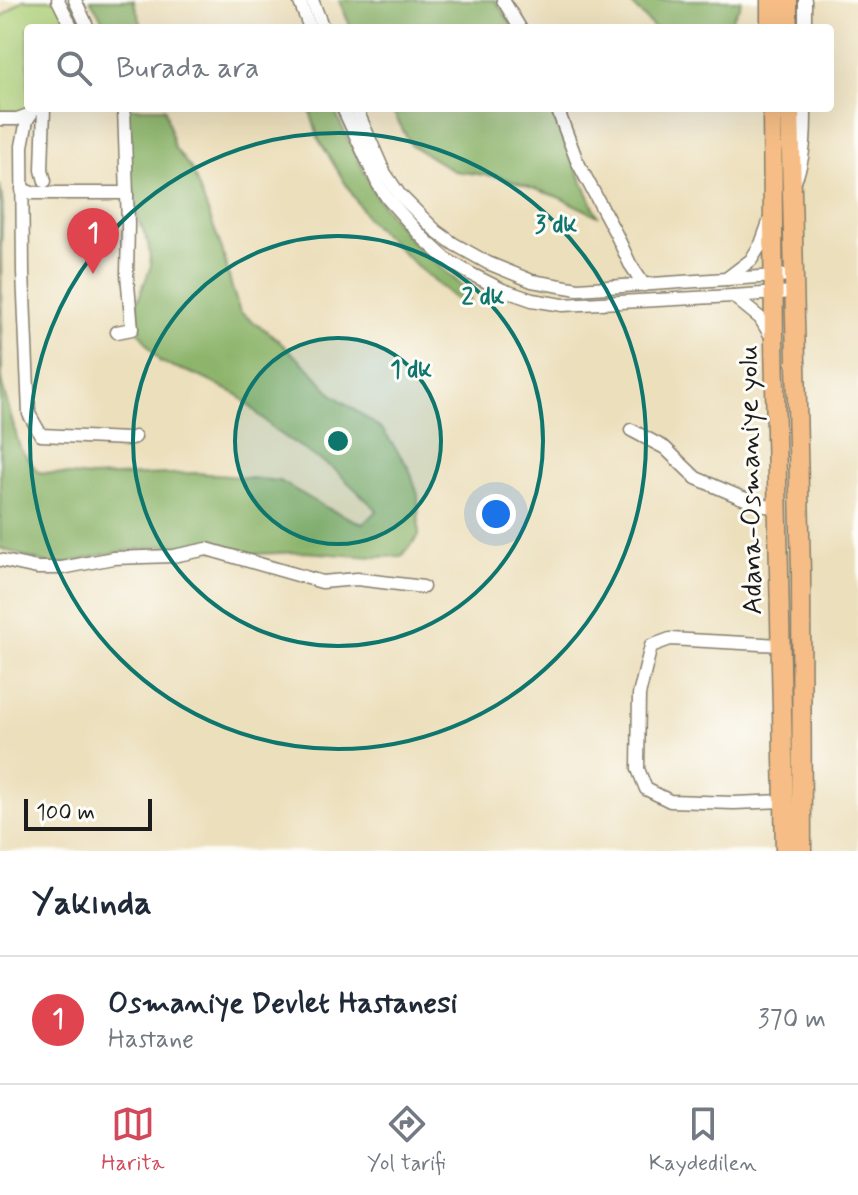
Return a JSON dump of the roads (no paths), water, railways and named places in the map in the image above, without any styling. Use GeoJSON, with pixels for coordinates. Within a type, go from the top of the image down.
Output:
{"type":"FeatureCollection","features":[{"type":"Feature","properties":{"kind":"highway"},"geometry":{"type":"LineString","coordinates":[[770,0],[770,24]]}},
{"type":"Feature","properties":{"kind":"highway"},"geometry":{"type":"LineString","coordinates":[[788,0],[788,24]]}},
{"type":"Feature","properties":{"kind":"highway","name":"Adana-Osmaniye yolu"},"geometry":{"type":"LineString","coordinates":[[772,112],[785,851]]}},
{"type":"Feature","properties":{"kind":"highway","name":"Adana-Osmaniye yolu"},"geometry":{"type":"LineString","coordinates":[[790,112],[801,573],[802,851]]}},
{"type":"Feature","properties":{"kind":"street"},"geometry":{"type":"LineString","coordinates":[[58,0],[70,24]]}},
{"type":"Feature","properties":{"kind":"street"},"geometry":{"type":"LineString","coordinates":[[75,0],[86,24]]}},
{"type":"Feature","properties":{"kind":"street"},"geometry":{"type":"LineString","coordinates":[[299,0],[308,24]]}},
{"type":"Feature","properties":{"kind":"street"},"geometry":{"type":"LineString","coordinates":[[312,0],[321,24]]}},
{"type":"Feature","properties":{"kind":"street"},"geometry":{"type":"LineString","coordinates":[[503,0],[518,24]]}},
{"type":"Feature","properties":{"kind":"street"},"geometry":{"type":"LineString","coordinates":[[805,0],[805,24]]}},
{"type":"Feature","properties":{"kind":"street"},"geometry":{"type":"LineString","coordinates":[[0,119],[17,119],[31,112]]}},
{"type":"Feature","properties":{"kind":"street"},"geometry":{"type":"LineString","coordinates":[[32,112],[27,120],[22,146],[29,414],[41,435],[135,437]]}},
{"type":"Feature","properties":{"kind":"street"},"geometry":{"type":"LineString","coordinates":[[44,112],[42,170],[45,181]]}},
{"type":"Feature","properties":{"kind":"street"},"geometry":{"type":"LineString","coordinates":[[117,332],[132,329],[127,274],[124,112]]}},
{"type":"Feature","properties":{"kind":"street"},"geometry":{"type":"LineString","coordinates":[[345,112],[388,199],[447,260],[503,290],[532,300],[563,305],[733,296],[773,285]]}},
{"type":"Feature","properties":{"kind":"street"},"geometry":{"type":"LineString","coordinates":[[358,112],[384,172],[399,194],[436,231],[488,263],[532,281],[578,289],[726,279],[773,285],[793,284]]}},
{"type":"Feature","properties":{"kind":"street"},"geometry":{"type":"LineString","coordinates":[[559,112],[577,161],[644,285]]}},
{"type":"Feature","properties":{"kind":"street"},"geometry":{"type":"LineString","coordinates":[[791,189],[801,169],[805,112]]}},
{"type":"Feature","properties":{"kind":"street"},"geometry":{"type":"LineString","coordinates":[[22,189],[32,193],[127,193]]}},
{"type":"Feature","properties":{"kind":"street"},"geometry":{"type":"LineString","coordinates":[[726,279],[751,260],[761,244],[774,208]]}},
{"type":"Feature","properties":{"kind":"street"},"geometry":{"type":"LineString","coordinates":[[733,296],[760,318],[774,341]]}},
{"type":"Feature","properties":{"kind":"street"},"geometry":{"type":"LineString","coordinates":[[631,430],[665,448],[696,478],[765,506],[777,507]]}},
{"type":"Feature","properties":{"kind":"street"},"geometry":{"type":"LineString","coordinates":[[0,560],[37,568],[62,568],[113,558],[173,556],[207,549],[322,582],[357,579],[423,587]]}},
{"type":"Feature","properties":{"kind":"street"},"geometry":{"type":"LineString","coordinates":[[780,645],[670,639],[651,646],[639,695],[638,769],[646,789],[670,801],[784,801]]}},
{"type":"Feature","properties":{"kind":"place","name":"Osmaniye Devlet Hastanesi"},"geometry":{"type":"Point","coordinates":[93,274]}}]}
